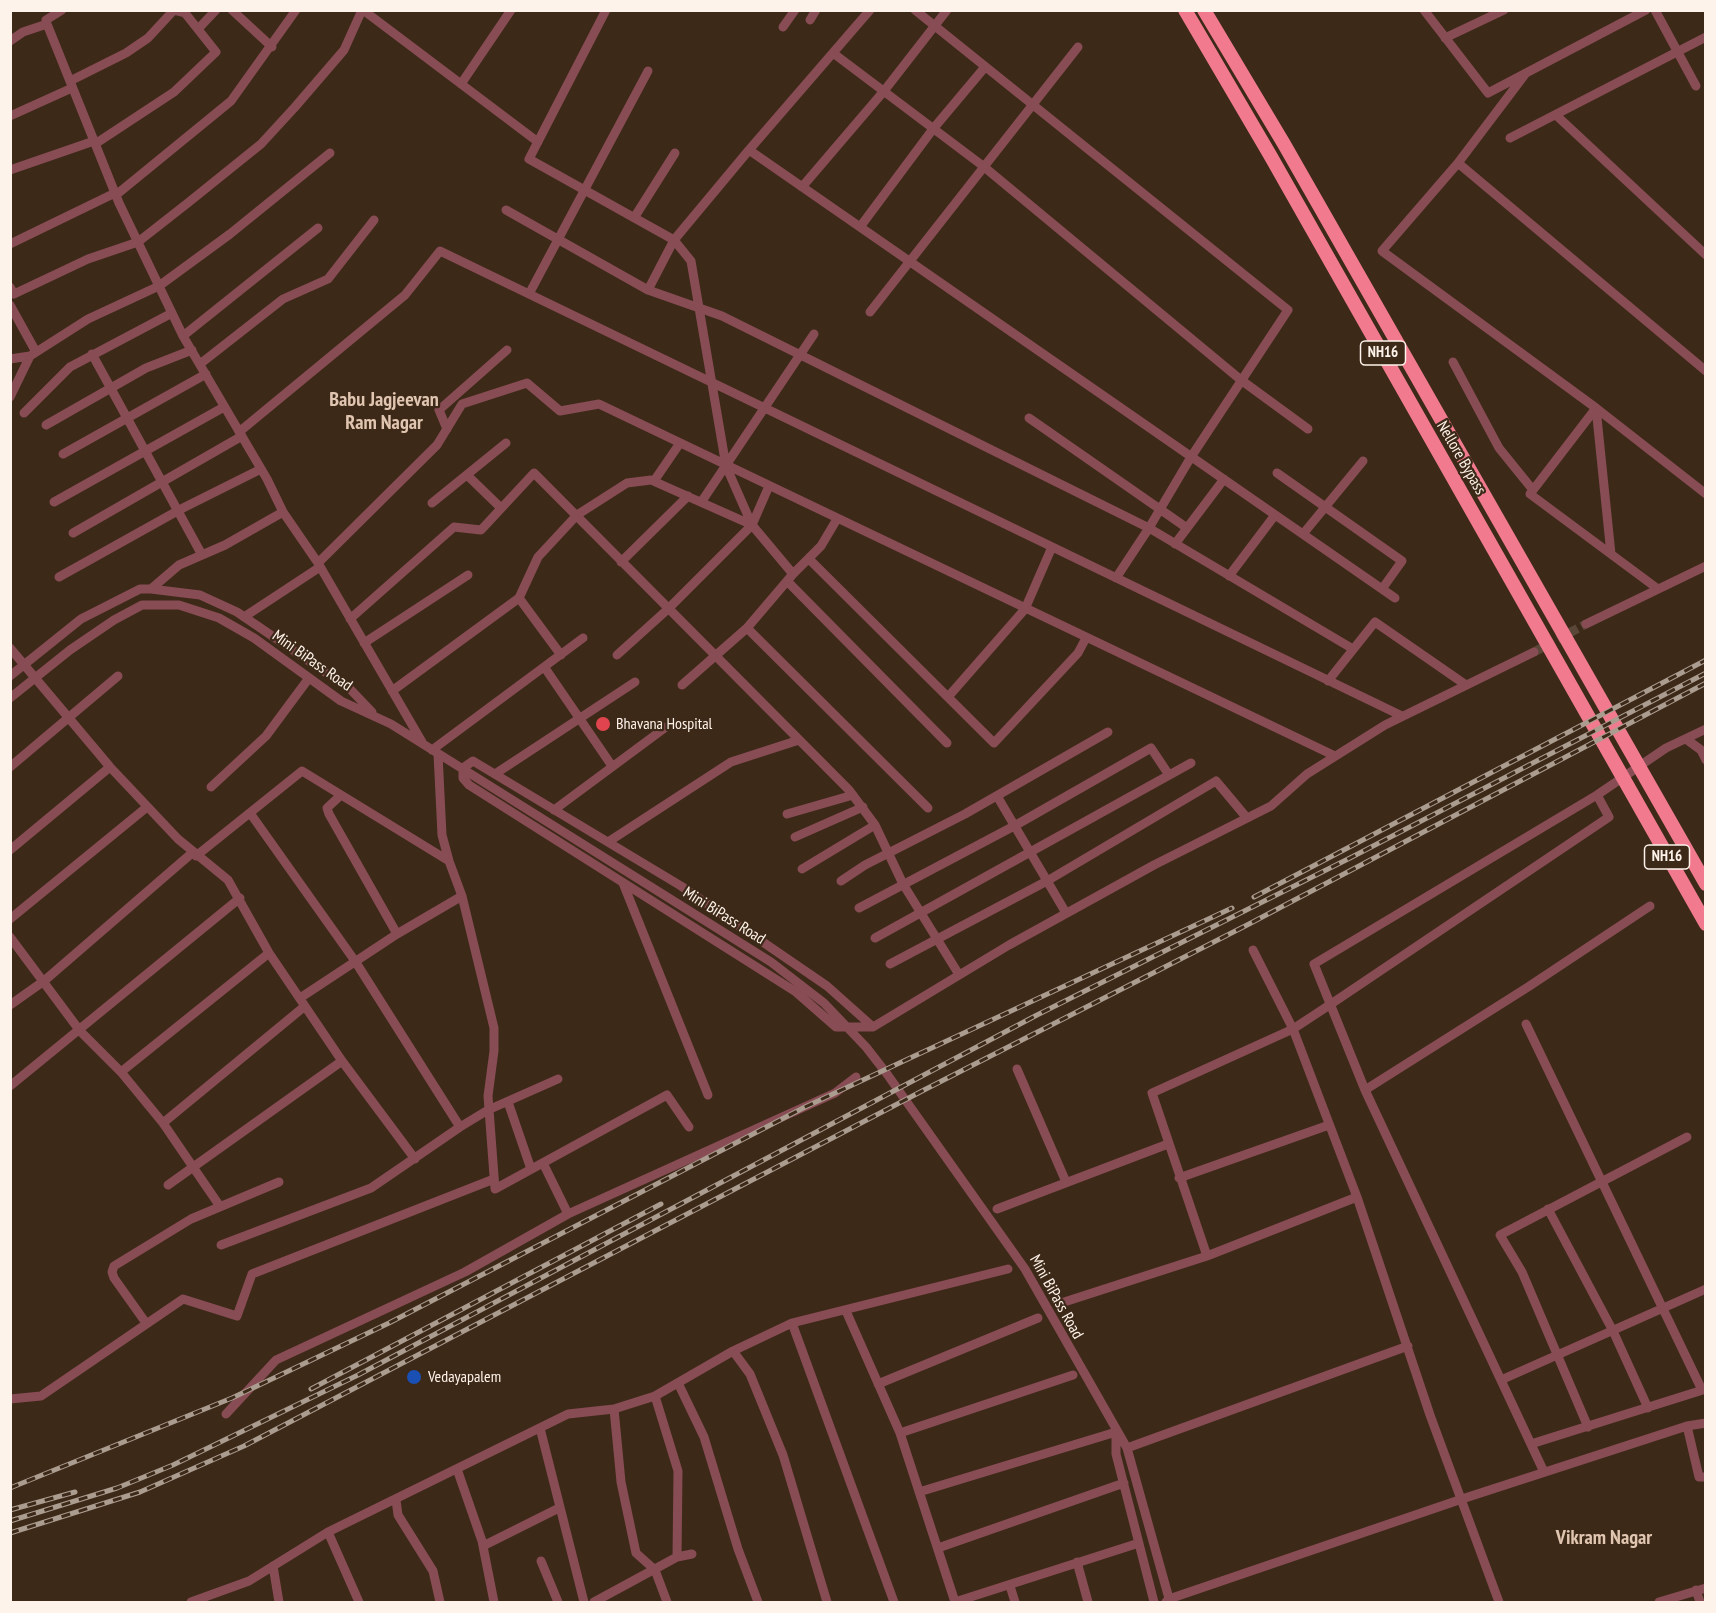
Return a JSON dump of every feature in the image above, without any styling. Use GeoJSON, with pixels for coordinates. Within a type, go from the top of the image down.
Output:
{"type":"FeatureCollection","features":[{"type":"Feature","properties":{"kind":"highway","name":"Nellore Bypass"},"geometry":{"type":"LineString","coordinates":[[1185,10],[1270,155],[1706,924]]}},
{"type":"Feature","properties":{"kind":"highway","name":"Nellore Bypass"},"geometry":{"type":"LineString","coordinates":[[1204,10],[1284,144],[1530,580],[1593,685],[1706,885]]}},
{"type":"Feature","properties":{"kind":"street"},"geometry":{"type":"LineString","coordinates":[[10,41],[45,18],[62,10]]}},
{"type":"Feature","properties":{"kind":"street"},"geometry":{"type":"LineString","coordinates":[[198,29],[216,10]]}},
{"type":"Feature","properties":{"kind":"street"},"geometry":{"type":"LineString","coordinates":[[232,10],[272,47]]}},
{"type":"Feature","properties":{"kind":"street"},"geometry":{"type":"LineString","coordinates":[[12,292],[138,242],[261,144],[344,50],[362,10],[538,142]]}},
{"type":"Feature","properties":{"kind":"street"},"geometry":{"type":"LineString","coordinates":[[461,84],[511,10]]}},
{"type":"Feature","properties":{"kind":"street"},"geometry":{"type":"LineString","coordinates":[[606,10],[529,159],[674,240],[691,261],[697,308],[713,383],[726,466],[752,525],[790,577],[947,743]]}},
{"type":"Feature","properties":{"kind":"street"},"geometry":{"type":"LineString","coordinates":[[783,27],[795,10]]}},
{"type":"Feature","properties":{"kind":"street"},"geometry":{"type":"LineString","coordinates":[[810,20],[816,10]]}},
{"type":"Feature","properties":{"kind":"street"},"geometry":{"type":"LineString","coordinates":[[648,290],[674,240],[870,10]]}},
{"type":"Feature","properties":{"kind":"street"},"geometry":{"type":"LineString","coordinates":[[915,10],[1288,310],[1191,457],[1116,578]]}},
{"type":"Feature","properties":{"kind":"street"},"geometry":{"type":"LineString","coordinates":[[802,187],[884,91],[947,10]]}},
{"type":"Feature","properties":{"kind":"street"},"geometry":{"type":"LineString","coordinates":[[1424,10],[1488,93],[1646,10]]}},
{"type":"Feature","properties":{"kind":"street"},"geometry":{"type":"LineString","coordinates":[[1445,38],[1504,10]]}},
{"type":"Feature","properties":{"kind":"street"},"geometry":{"type":"LineString","coordinates":[[1655,10],[1696,86]]}},
{"type":"Feature","properties":{"kind":"street"},"geometry":{"type":"LineString","coordinates":[[10,116],[126,53],[148,38],[173,11],[185,13],[216,52],[174,92],[94,143],[10,170]]}},
{"type":"Feature","properties":{"kind":"street"},"geometry":{"type":"LineString","coordinates":[[10,244],[115,194],[231,101],[272,47],[292,12]]}},
{"type":"Feature","properties":{"kind":"street"},"geometry":{"type":"LineString","coordinates":[[45,18],[115,194],[183,336],[261,469],[283,512],[319,565],[423,744]]}},
{"type":"Feature","properties":{"kind":"street"},"geometry":{"type":"LineString","coordinates":[[1510,138],[1557,116],[1706,37]]}},
{"type":"Feature","properties":{"kind":"street"},"geometry":{"type":"LineString","coordinates":[[870,312],[1078,47]]}},
{"type":"Feature","properties":{"kind":"street"},"geometry":{"type":"LineString","coordinates":[[833,52],[983,166],[1242,380],[1308,429]]}},
{"type":"Feature","properties":{"kind":"street"},"geometry":{"type":"LineString","coordinates":[[860,226],[933,129],[985,67]]}},
{"type":"Feature","properties":{"kind":"street"},"geometry":{"type":"LineString","coordinates":[[529,294],[648,71]]}},
{"type":"Feature","properties":{"kind":"street"},"geometry":{"type":"LineString","coordinates":[[1526,73],[1458,163],[1382,251],[1596,408],[1706,494]]}},
{"type":"Feature","properties":{"kind":"street"},"geometry":{"type":"LineString","coordinates":[[1557,116],[1706,255]]}},
{"type":"Feature","properties":{"kind":"street"},"geometry":{"type":"LineString","coordinates":[[749,150],[1395,598]]}},
{"type":"Feature","properties":{"kind":"street"},"geometry":{"type":"LineString","coordinates":[[10,359],[33,354],[88,319],[159,286],[230,234],[330,153]]}},
{"type":"Feature","properties":{"kind":"street"},"geometry":{"type":"LineString","coordinates":[[634,218],[675,153]]}},
{"type":"Feature","properties":{"kind":"street"},"geometry":{"type":"LineString","coordinates":[[1458,163],[1706,371]]}},
{"type":"Feature","properties":{"kind":"street"},"geometry":{"type":"LineString","coordinates":[[506,210],[648,290],[722,316],[1149,528],[1353,649]]}},
{"type":"Feature","properties":{"kind":"street"},"geometry":{"type":"LineString","coordinates":[[200,364],[283,299],[328,279],[374,220]]}},
{"type":"Feature","properties":{"kind":"street"},"geometry":{"type":"LineString","coordinates":[[183,336],[318,228]]}},
{"type":"Feature","properties":{"kind":"street"},"geometry":{"type":"LineString","coordinates":[[73,533],[240,434],[405,295],[440,251],[1402,716]]}},
{"type":"Feature","properties":{"kind":"street"},"geometry":{"type":"LineString","coordinates":[[10,305],[33,354]]}},
{"type":"Feature","properties":{"kind":"street"},"geometry":{"type":"LineString","coordinates":[[24,413],[70,367],[172,313]]}},
{"type":"Feature","properties":{"kind":"street"},"geometry":{"type":"LineString","coordinates":[[702,501],[814,334]]}},
{"type":"Feature","properties":{"kind":"street"},"geometry":{"type":"LineString","coordinates":[[46,426],[146,368],[192,350]]}},
{"type":"Feature","properties":{"kind":"street"},"geometry":{"type":"LineString","coordinates":[[447,429],[439,410],[507,350]]}},
{"type":"Feature","properties":{"kind":"street"},"geometry":{"type":"LineString","coordinates":[[10,397],[33,354]]}},
{"type":"Feature","properties":{"kind":"street"},"geometry":{"type":"LineString","coordinates":[[92,354],[202,555]]}},
{"type":"Feature","properties":{"kind":"street"},"geometry":{"type":"LineString","coordinates":[[1453,362],[1499,448],[1533,490]]}},
{"type":"Feature","properties":{"kind":"street"},"geometry":{"type":"LineString","coordinates":[[63,454],[206,374]]}},
{"type":"Feature","properties":{"kind":"street"},"geometry":{"type":"LineString","coordinates":[[244,617],[319,565],[437,445],[462,404],[527,383],[560,411],[599,404],[1335,756]]}},
{"type":"Feature","properties":{"kind":"street"},"geometry":{"type":"LineString","coordinates":[[54,502],[224,407]]}},
{"type":"Feature","properties":{"kind":"street"},"geometry":{"type":"LineString","coordinates":[[1596,408],[1530,494],[1658,589]]}},
{"type":"Feature","properties":{"kind":"street"},"geometry":{"type":"LineString","coordinates":[[1596,408],[1611,554]]}},
{"type":"Feature","properties":{"kind":"street"},"geometry":{"type":"LineString","coordinates":[[1029,418],[1187,528]]}},
{"type":"Feature","properties":{"kind":"street"},"geometry":{"type":"LineString","coordinates":[[432,503],[506,443]]}},
{"type":"Feature","properties":{"kind":"street"},"geometry":{"type":"LineString","coordinates":[[654,481],[680,443]]}},
{"type":"Feature","properties":{"kind":"street"},"geometry":{"type":"LineString","coordinates":[[1303,534],[1363,461]]}},
{"type":"Feature","properties":{"kind":"street"},"geometry":{"type":"LineString","coordinates":[[59,577],[179,510],[261,469]]}},
{"type":"Feature","properties":{"kind":"street"},"geometry":{"type":"LineString","coordinates":[[350,619],[454,527],[482,530],[534,473],[853,795],[875,825],[903,884],[958,974]]}},
{"type":"Feature","properties":{"kind":"street"},"geometry":{"type":"LineString","coordinates":[[1277,473],[1402,561],[1382,589]]}},
{"type":"Feature","properties":{"kind":"street"},"geometry":{"type":"LineString","coordinates":[[467,475],[501,508]]}},
{"type":"Feature","properties":{"kind":"street"},"geometry":{"type":"LineString","coordinates":[[1175,544],[1224,479]]}},
{"type":"Feature","properties":{"kind":"street"},"geometry":{"type":"LineString","coordinates":[[392,691],[519,598],[538,557],[577,515],[627,483],[654,481],[752,525]]}},
{"type":"Feature","properties":{"kind":"street"},"geometry":{"type":"LineString","coordinates":[[617,655],[668,609],[752,525],[769,486]]}},
{"type":"Feature","properties":{"kind":"street"},"geometry":{"type":"LineString","coordinates":[[621,562],[688,496]]}},
{"type":"Feature","properties":{"kind":"street"},"geometry":{"type":"LineString","coordinates":[[151,589],[179,565],[283,512]]}},
{"type":"Feature","properties":{"kind":"street"},"geometry":{"type":"LineString","coordinates":[[1229,576],[1275,515]]}},
{"type":"Feature","properties":{"kind":"street"},"geometry":{"type":"LineString","coordinates":[[682,685],[747,628],[790,577],[821,546],[837,519]]}},
{"type":"Feature","properties":{"kind":"street"},"geometry":{"type":"LineString","coordinates":[[948,697],[1025,609],[1052,547]]}},
{"type":"Feature","properties":{"kind":"street"},"geometry":{"type":"LineString","coordinates":[[808,559],[994,743],[1078,653],[1086,638]]}},
{"type":"Feature","properties":{"kind":"street"},"geometry":{"type":"LineString","coordinates":[[1586,624],[1706,566]]}},
{"type":"Feature","properties":{"kind":"street"},"geometry":{"type":"LineString","coordinates":[[364,644],[468,575]]}},
{"type":"Feature","properties":{"kind":"street"},"geometry":{"type":"LineString","coordinates":[[10,676],[81,619],[140,589],[151,589],[200,595],[244,617],[350,689],[376,716]]}},
{"type":"Feature","properties":{"kind":"street"},"geometry":{"type":"LineString","coordinates":[[519,598],[561,655]]}},
{"type":"Feature","properties":{"kind":"street","name":"Mini BiPass Road"},"geometry":{"type":"LineString","coordinates":[[10,698],[35,677],[114,620],[142,605],[179,605],[234,626],[341,701],[376,716],[463,768],[771,962],[824,1003],[867,1047],[1025,1269],[1069,1352],[1116,1432],[1116,1454],[1154,1602]]}},
{"type":"Feature","properties":{"kind":"street"},"geometry":{"type":"LineString","coordinates":[[1328,681],[1375,622],[1466,685]]}},
{"type":"Feature","properties":{"kind":"street"},"geometry":{"type":"LineString","coordinates":[[747,628],[928,808]]}},
{"type":"Feature","properties":{"kind":"street"},"geometry":{"type":"LineString","coordinates":[[583,638],[435,752],[442,835],[462,896],[494,1028],[488,1110],[495,1189],[667,1095],[689,1127]]}},
{"type":"Feature","properties":{"kind":"street"},"geometry":{"type":"LineString","coordinates":[[10,648],[110,767],[147,807],[194,854],[228,880],[269,953],[342,1061],[415,1159]]}},
{"type":"Feature","properties":{"kind":"street"},"geometry":{"type":"LineString","coordinates":[[873,1027],[827,986],[753,933],[473,761],[463,768],[463,778],[469,785],[796,992],[836,1027],[873,1027],[958,974],[1066,913],[1270,806],[1307,774],[1402,716],[1534,652]]}},
{"type":"Feature","properties":{"kind":"street"},"geometry":{"type":"LineString","coordinates":[[545,668],[612,766]]}},
{"type":"Feature","properties":{"kind":"street"},"geometry":{"type":"LineString","coordinates":[[10,767],[71,718],[118,676]]}},
{"type":"Feature","properties":{"kind":"street"},"geometry":{"type":"LineString","coordinates":[[211,787],[266,736],[309,678]]}},
{"type":"Feature","properties":{"kind":"street"},"geometry":{"type":"LineString","coordinates":[[495,774],[635,682]]}},
{"type":"Feature","properties":{"kind":"street"},"geometry":{"type":"LineString","coordinates":[[554,810],[666,727]]}},
{"type":"Feature","properties":{"kind":"street"},"geometry":{"type":"LineString","coordinates":[[1544,1472],[1365,1090],[1314,964],[1597,795],[1666,748],[1706,729]]}},
{"type":"Feature","properties":{"kind":"street"},"geometry":{"type":"LineString","coordinates":[[841,881],[889,852],[997,795],[1108,732]]}},
{"type":"Feature","properties":{"kind":"street"},"geometry":{"type":"LineString","coordinates":[[1686,739],[1701,750],[1706,760]]}},
{"type":"Feature","properties":{"kind":"street"},"geometry":{"type":"LineString","coordinates":[[608,842],[730,762],[799,740]]}},
{"type":"Feature","properties":{"kind":"street"},"geometry":{"type":"LineString","coordinates":[[859,908],[1015,826],[1151,748],[1169,775]]}},
{"type":"Feature","properties":{"kind":"street"},"geometry":{"type":"LineString","coordinates":[[875,938],[1191,763]]}},
{"type":"Feature","properties":{"kind":"street"},"geometry":{"type":"LineString","coordinates":[[10,850],[110,767]]}},
{"type":"Feature","properties":{"kind":"street"},"geometry":{"type":"LineString","coordinates":[[10,1005],[44,981],[194,854],[302,771],[449,861]]}},
{"type":"Feature","properties":{"kind":"street"},"geometry":{"type":"LineString","coordinates":[[890,964],[1047,881],[1216,781],[1247,818]]}},
{"type":"Feature","properties":{"kind":"street"},"geometry":{"type":"LineString","coordinates":[[341,795],[327,808],[329,814],[397,934]]}},
{"type":"Feature","properties":{"kind":"street"},"geometry":{"type":"LineString","coordinates":[[787,814],[853,795]]}},
{"type":"Feature","properties":{"kind":"street"},"geometry":{"type":"LineString","coordinates":[[997,795],[1066,913]]}},
{"type":"Feature","properties":{"kind":"street"},"geometry":{"type":"LineString","coordinates":[[1207,1256],[1152,1093],[1293,1029],[1609,818],[1597,795]]}},
{"type":"Feature","properties":{"kind":"street"},"geometry":{"type":"LineString","coordinates":[[10,918],[147,807]]}},
{"type":"Feature","properties":{"kind":"street"},"geometry":{"type":"LineString","coordinates":[[795,837],[863,807]]}},
{"type":"Feature","properties":{"kind":"street"},"geometry":{"type":"LineString","coordinates":[[250,813],[355,961],[460,1127]]}},
{"type":"Feature","properties":{"kind":"street"},"geometry":{"type":"LineString","coordinates":[[802,869],[875,825]]}},
{"type":"Feature","properties":{"kind":"street"},"geometry":{"type":"LineString","coordinates":[[623,883],[708,1095]]}},
{"type":"Feature","properties":{"kind":"street"},"geometry":{"type":"LineString","coordinates":[[163,1123],[302,1002],[355,961],[462,896]]}},
{"type":"Feature","properties":{"kind":"street"},"geometry":{"type":"LineString","coordinates":[[10,1086],[240,898]]}},
{"type":"Feature","properties":{"kind":"street"},"geometry":{"type":"LineString","coordinates":[[1365,1090],[1528,987],[1650,906]]}},
{"type":"Feature","properties":{"kind":"street"},"geometry":{"type":"LineString","coordinates":[[10,937],[80,1031],[122,1072],[163,1123],[219,1206]]}},
{"type":"Feature","properties":{"kind":"street"},"geometry":{"type":"LineString","coordinates":[[1253,950],[1293,1029],[1357,1197],[1499,1602]]}},
{"type":"Feature","properties":{"kind":"street"},"geometry":{"type":"LineString","coordinates":[[122,1072],[269,953]]}},
{"type":"Feature","properties":{"kind":"street"},"geometry":{"type":"LineString","coordinates":[[1526,1024],[1704,1390],[1531,1444]]}},
{"type":"Feature","properties":{"kind":"street"},"geometry":{"type":"LineString","coordinates":[[168,1185],[342,1061]]}},
{"type":"Feature","properties":{"kind":"street"},"geometry":{"type":"LineString","coordinates":[[1017,1069],[1066,1182]]}},
{"type":"Feature","properties":{"kind":"street"},"geometry":{"type":"LineString","coordinates":[[226,1414],[276,1360],[465,1272],[568,1214],[835,1093],[856,1077]]}},
{"type":"Feature","properties":{"kind":"street"},"geometry":{"type":"LineString","coordinates":[[221,1245],[370,1188],[488,1110],[558,1080]]}},
{"type":"Feature","properties":{"kind":"street"},"geometry":{"type":"LineString","coordinates":[[508,1102],[531,1169]]}},
{"type":"Feature","properties":{"kind":"street"},"geometry":{"type":"LineString","coordinates":[[1179,1178],[1329,1125]]}},
{"type":"Feature","properties":{"kind":"street"},"geometry":{"type":"LineString","coordinates":[[1588,1426],[1522,1272],[1500,1235],[1687,1137]]}},
{"type":"Feature","properties":{"kind":"street"},"geometry":{"type":"LineString","coordinates":[[997,1209],[1168,1144]]}},
{"type":"Feature","properties":{"kind":"street"},"geometry":{"type":"LineString","coordinates":[[543,1163],[568,1214]]}},
{"type":"Feature","properties":{"kind":"street"},"geometry":{"type":"LineString","coordinates":[[10,1399],[40,1396],[183,1299],[237,1316],[252,1274],[495,1179]]}},
{"type":"Feature","properties":{"kind":"street"},"geometry":{"type":"LineString","coordinates":[[146,1323],[114,1278],[112,1272],[114,1266],[191,1219],[279,1182]]}},
{"type":"Feature","properties":{"kind":"street"},"geometry":{"type":"LineString","coordinates":[[1058,1304],[1207,1256],[1357,1197]]}},
{"type":"Feature","properties":{"kind":"street"},"geometry":{"type":"LineString","coordinates":[[1548,1209],[1613,1331],[1648,1408]]}},
{"type":"Feature","properties":{"kind":"street"},"geometry":{"type":"LineString","coordinates":[[191,1602],[249,1581],[328,1532],[568,1414],[614,1409],[655,1396],[733,1351],[792,1323],[1008,1269]]}},
{"type":"Feature","properties":{"kind":"street"},"geometry":{"type":"LineString","coordinates":[[1501,1380],[1706,1289]]}},
{"type":"Feature","properties":{"kind":"street"},"geometry":{"type":"LineString","coordinates":[[846,1311],[900,1433],[955,1602],[1139,1543]]}},
{"type":"Feature","properties":{"kind":"street"},"geometry":{"type":"LineString","coordinates":[[878,1384],[1038,1318]]}},
{"type":"Feature","properties":{"kind":"street"},"geometry":{"type":"LineString","coordinates":[[792,1323],[894,1602]]}},
{"type":"Feature","properties":{"kind":"street"},"geometry":{"type":"LineString","coordinates":[[1127,1448],[1408,1346]]}},
{"type":"Feature","properties":{"kind":"street"},"geometry":{"type":"LineString","coordinates":[[733,1351],[750,1374],[783,1455],[827,1602]]}},
{"type":"Feature","properties":{"kind":"street"},"geometry":{"type":"LineString","coordinates":[[900,1433],[1073,1375]]}},
{"type":"Feature","properties":{"kind":"street"},"geometry":{"type":"LineString","coordinates":[[678,1383],[704,1437],[738,1549],[758,1602]]}},
{"type":"Feature","properties":{"kind":"street"},"geometry":{"type":"LineString","coordinates":[[655,1396],[678,1471],[677,1557]]}},
{"type":"Feature","properties":{"kind":"street"},"geometry":{"type":"LineString","coordinates":[[614,1409],[621,1482],[636,1553],[655,1570],[667,1602]]}},
{"type":"Feature","properties":{"kind":"street"},"geometry":{"type":"LineString","coordinates":[[919,1492],[1116,1432],[1127,1448],[1169,1601],[1462,1499],[1686,1426],[1706,1423]]}},
{"type":"Feature","properties":{"kind":"street"},"geometry":{"type":"LineString","coordinates":[[1686,1426],[1699,1478],[1706,1477]]}},
{"type":"Feature","properties":{"kind":"street"},"geometry":{"type":"LineString","coordinates":[[540,1428],[584,1602]]}},
{"type":"Feature","properties":{"kind":"street"},"geometry":{"type":"LineString","coordinates":[[457,1469],[483,1546],[495,1602]]}},
{"type":"Feature","properties":{"kind":"street"},"geometry":{"type":"LineString","coordinates":[[938,1548],[1125,1484]]}},
{"type":"Feature","properties":{"kind":"street"},"geometry":{"type":"LineString","coordinates":[[396,1500],[399,1515],[433,1571],[440,1602]]}},
{"type":"Feature","properties":{"kind":"street"},"geometry":{"type":"LineString","coordinates":[[483,1546],[559,1508]]}},
{"type":"Feature","properties":{"kind":"street"},"geometry":{"type":"LineString","coordinates":[[328,1532],[359,1602]]}},
{"type":"Feature","properties":{"kind":"street"},"geometry":{"type":"LineString","coordinates":[[594,1602],[677,1557],[692,1554]]}},
{"type":"Feature","properties":{"kind":"street"},"geometry":{"type":"LineString","coordinates":[[541,1561],[558,1602]]}},
{"type":"Feature","properties":{"kind":"street"},"geometry":{"type":"LineString","coordinates":[[1077,1562],[1088,1602]]}},
{"type":"Feature","properties":{"kind":"street"},"geometry":{"type":"LineString","coordinates":[[273,1566],[279,1602]]}},
{"type":"Feature","properties":{"kind":"street"},"geometry":{"type":"LineString","coordinates":[[1010,1586],[1015,1602]]}},
{"type":"Feature","properties":{"kind":"street"},"geometry":{"type":"LineString","coordinates":[[1659,1602],[1701,1589],[1700,1602]]}},
{"type":"Feature","properties":{"kind":"tunnel"},"geometry":{"type":"LineString","coordinates":[[1534,652],[1586,624]]}},
{"type":"Feature","properties":{"kind":"railway"},"geometry":{"type":"LineString","coordinates":[[1254,897],[1706,660]]}},
{"type":"Feature","properties":{"kind":"railway"},"geometry":{"type":"LineString","coordinates":[[10,1521],[117,1488],[173,1465],[358,1375],[1037,1015],[1350,858],[1706,673]]}},
{"type":"Feature","properties":{"kind":"railway"},"geometry":{"type":"LineString","coordinates":[[10,1533],[140,1492],[244,1446],[924,1090],[1249,924],[1706,683]]}},
{"type":"Feature","properties":{"kind":"railway"},"geometry":{"type":"LineString","coordinates":[[10,1488],[232,1398],[389,1323],[805,1107],[1232,908]]}},
{"type":"Feature","properties":{"kind":"railway"},"geometry":{"type":"LineString","coordinates":[[311,1389],[661,1204]]}},
{"type":"Feature","properties":{"kind":"railway"},"geometry":{"type":"LineString","coordinates":[[10,1510],[75,1492]]}},
{"type":"Feature","properties":{"kind":"place","name":"Bhavana Hospital"},"geometry":{"type":"Point","coordinates":[603,724]}},
{"type":"Feature","properties":{"kind":"place","name":"Vedayapalem"},"geometry":{"type":"Point","coordinates":[414,1377]}},
{"type":"Feature","properties":{"kind":"district","name":"Babu Jagjeevan Ram Nagar"},"geometry":{"type":"Point","coordinates":[384,412]}},
{"type":"Feature","properties":{"kind":"district","name":"Vikram Nagar"},"geometry":{"type":"Point","coordinates":[1604,1538]}}]}
